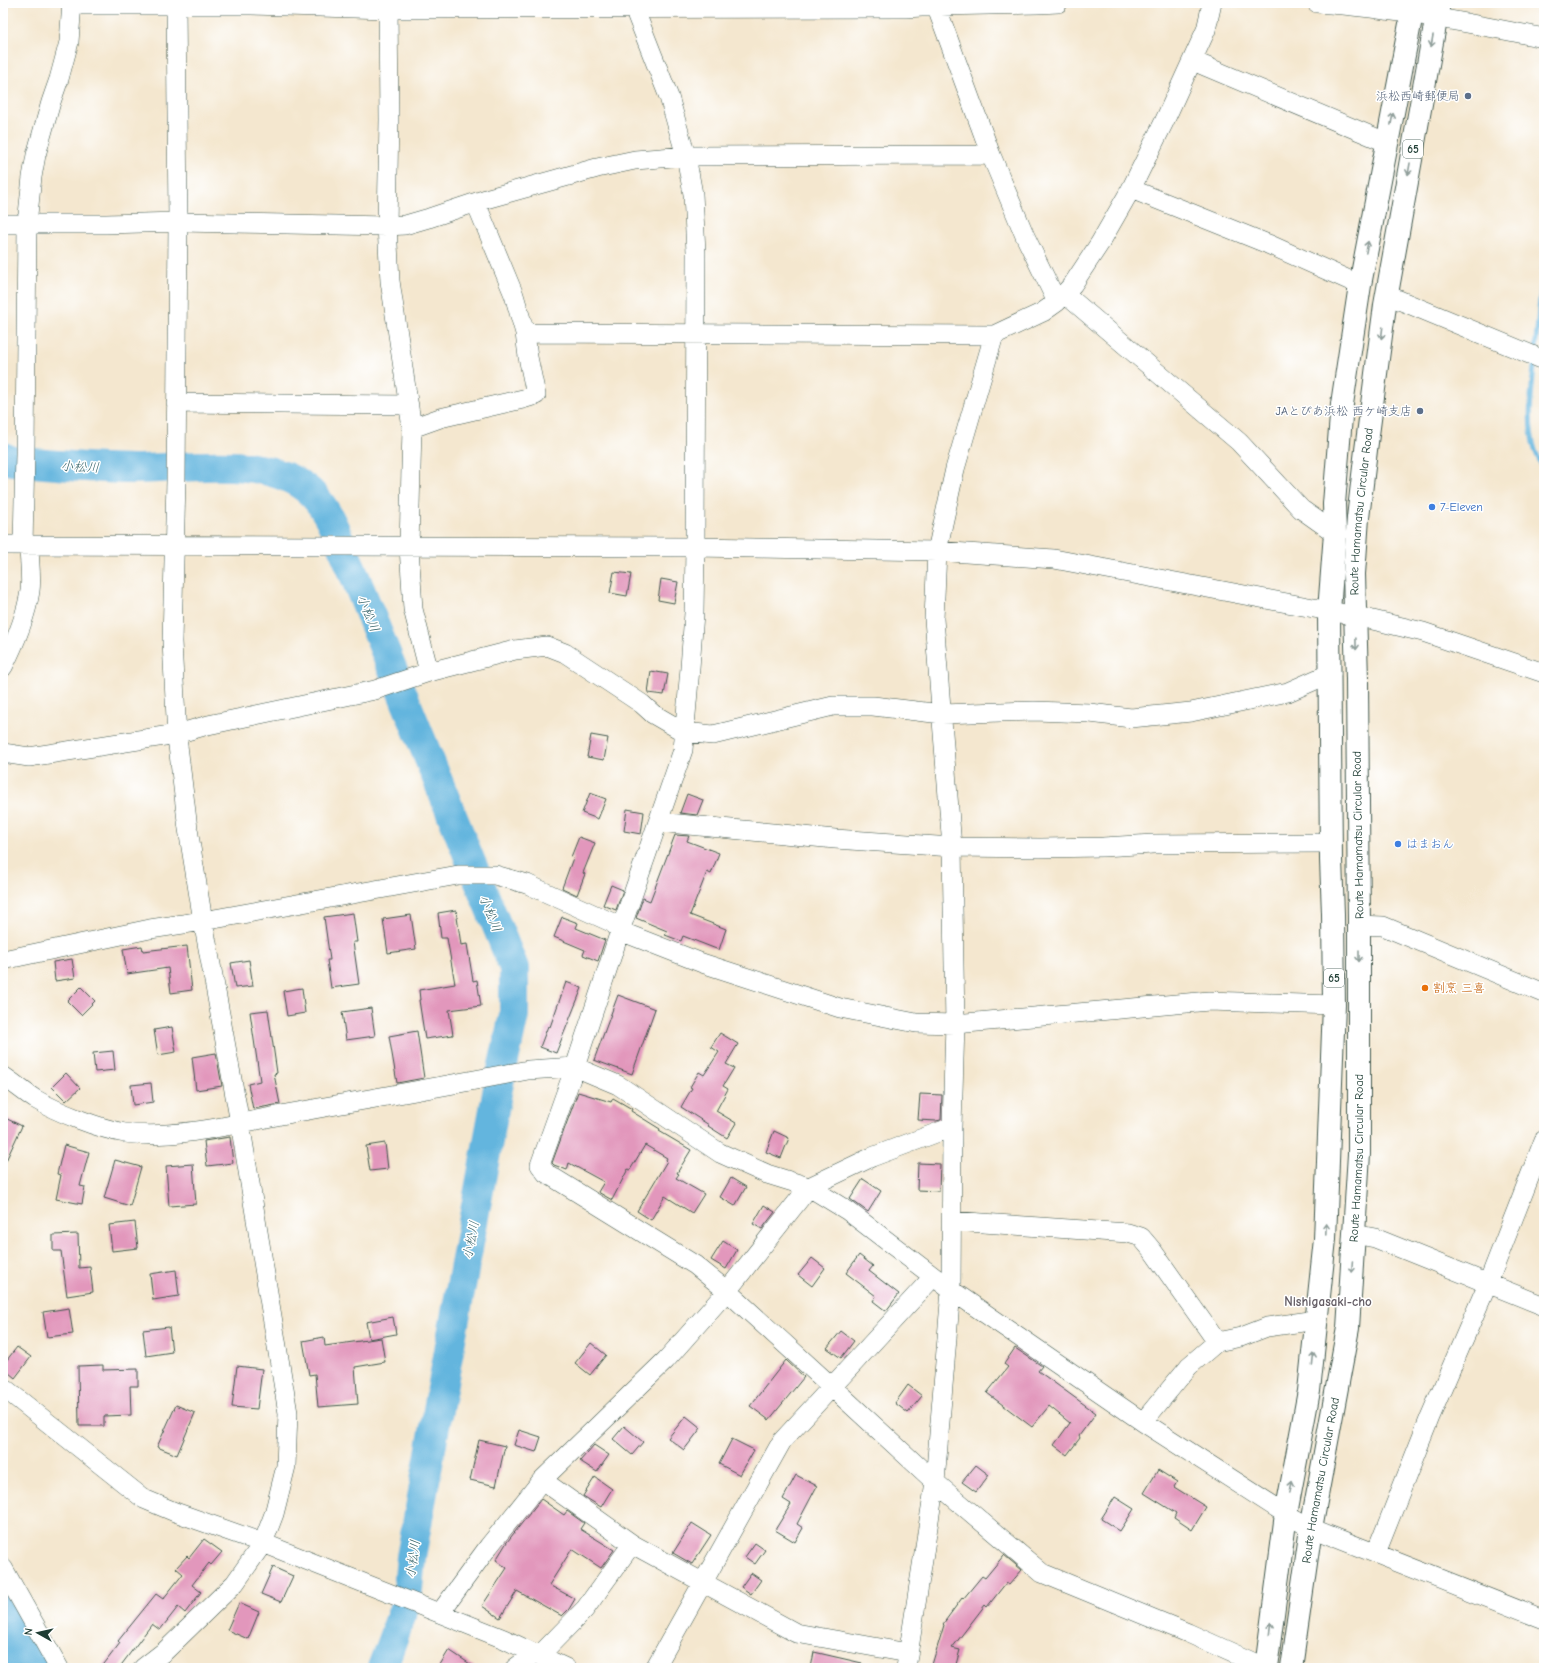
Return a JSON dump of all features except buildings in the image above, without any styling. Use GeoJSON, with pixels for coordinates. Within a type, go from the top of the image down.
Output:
{"type":"FeatureCollection","features":[{"type":"Feature","properties":{"kind":"main road","name":"Route Hamamatsu Circular Road"},"geometry":{"type":"LineString","coordinates":[[1266,1668],[1286,1514],[1310,1391],[1326,1239],[1334,1005],[1334,914],[1330,843],[1331,673],[1329,611],[1334,533],[1334,504],[1342,404],[1360,285],[1413,8]]}},
{"type":"Feature","properties":{"kind":"main road","name":"Route Hamamatsu Circular Road"},"geometry":{"type":"LineString","coordinates":[[1291,1668],[1311,1528],[1348,1328],[1359,1154],[1359,925],[1356,616],[1354,574],[1358,518],[1387,295],[1438,10]]}},
{"type":"Feature","properties":{"kind":"street"},"geometry":{"type":"LineString","coordinates":[[3,667],[24,617],[30,590],[26,545],[25,479],[26,224],[32,177],[44,125],[68,48],[72,4],[906,8],[935,4],[1011,5],[1058,3]]}},
{"type":"Feature","properties":{"kind":"street"},"geometry":{"type":"LineString","coordinates":[[525,333],[994,335],[1043,312],[1061,298],[1100,243],[1131,189],[1193,61],[1206,30],[1212,3]]}},
{"type":"Feature","properties":{"kind":"street"},"geometry":{"type":"LineString","coordinates":[[1316,3],[1438,10],[1537,36]]}},
{"type":"Feature","properties":{"kind":"street"},"geometry":{"type":"LineString","coordinates":[[143,1668],[175,1642],[235,1582],[263,1543],[274,1514],[286,1466],[288,1413],[240,1123],[203,921],[188,829],[177,734],[172,642],[176,480],[178,222],[176,4]]}},
{"type":"Feature","properties":{"kind":"street"},"geometry":{"type":"LineString","coordinates":[[935,4],[991,155],[1025,236],[1061,298],[1239,442],[1301,509],[1334,533]]}},
{"type":"Feature","properties":{"kind":"street"},"geometry":{"type":"LineString","coordinates":[[388,6],[389,120],[387,226],[390,281],[412,428],[409,547],[413,609],[422,675]]}},
{"type":"Feature","properties":{"kind":"street"},"geometry":{"type":"LineString","coordinates":[[633,6],[669,97],[686,156],[693,194],[696,252],[694,613],[683,750],[540,1165],[546,1173],[695,1265],[727,1291],[934,1482],[1042,1573],[1188,1633],[1266,1668]]}},
{"type":"Feature","properties":{"kind":"street"},"geometry":{"type":"LineString","coordinates":[[1193,61],[1388,143]]}},
{"type":"Feature","properties":{"kind":"street"},"geometry":{"type":"LineString","coordinates":[[3,224],[178,222],[387,226],[405,225],[597,168],[634,160],[686,156],[991,155]]}},
{"type":"Feature","properties":{"kind":"street"},"geometry":{"type":"LineString","coordinates":[[1131,189],[1268,244],[1360,285]]}},
{"type":"Feature","properties":{"kind":"street"},"geometry":{"type":"LineString","coordinates":[[412,428],[440,418],[536,395],[528,357],[525,333],[514,295],[476,203]]}},
{"type":"Feature","properties":{"kind":"street"},"geometry":{"type":"LineString","coordinates":[[1387,295],[1544,360]]}},
{"type":"Feature","properties":{"kind":"street"},"geometry":{"type":"LineString","coordinates":[[542,1480],[632,1544],[796,1633],[907,1660],[934,1482],[951,1290],[953,1221],[952,1127],[955,1024],[952,847],[934,619],[938,551],[955,469],[994,335]]}},
{"type":"Feature","properties":{"kind":"street"},"geometry":{"type":"LineString","coordinates":[[176,403],[409,405]]}},
{"type":"Feature","properties":{"kind":"street"},"geometry":{"type":"LineString","coordinates":[[3,546],[174,545],[695,547],[938,551],[1054,560],[1356,616],[1423,632],[1544,674]]}},
{"type":"Feature","properties":{"kind":"street"},"geometry":{"type":"LineString","coordinates":[[3,753],[29,757],[177,734],[208,725],[382,688],[422,675],[515,650],[548,646],[565,653],[642,704],[653,714],[684,732],[714,735],[833,706],[873,706],[942,714],[1034,711],[1090,713],[1131,718],[1191,712],[1288,692],[1331,673]]}},
{"type":"Feature","properties":{"kind":"street"},"geometry":{"type":"LineString","coordinates":[[658,822],[834,839],[952,847],[1040,848],[1103,847],[1153,844],[1330,843]]}},
{"type":"Feature","properties":{"kind":"street"},"geometry":{"type":"LineString","coordinates":[[3,960],[150,929],[203,921],[458,875],[495,875],[527,884],[613,923],[620,931],[702,963],[840,1008],[916,1022],[955,1024],[1210,1001],[1334,1005]]}},
{"type":"Feature","properties":{"kind":"street"},"geometry":{"type":"LineString","coordinates":[[1359,925],[1382,926],[1544,993]]}},
{"type":"Feature","properties":{"kind":"street"},"geometry":{"type":"LineString","coordinates":[[3,1076],[35,1099],[98,1126],[125,1133],[151,1134],[181,1132],[240,1123],[528,1070],[575,1067],[618,1085],[720,1153],[767,1174],[809,1187],[848,1211],[951,1290],[1143,1422],[1286,1514],[1311,1528],[1544,1620]]}},
{"type":"Feature","properties":{"kind":"street"},"geometry":{"type":"LineString","coordinates":[[440,1613],[489,1546],[542,1480],[666,1360],[727,1291],[809,1187],[872,1156],[952,1127]]}},
{"type":"Feature","properties":{"kind":"street"},"geometry":{"type":"LineString","coordinates":[[1376,1553],[1430,1417],[1488,1283],[1544,1140]]}},
{"type":"Feature","properties":{"kind":"street"},"geometry":{"type":"LineString","coordinates":[[953,1221],[1128,1233],[1141,1237],[1152,1250],[1217,1342]]}},
{"type":"Feature","properties":{"kind":"street"},"geometry":{"type":"LineString","coordinates":[[1354,1234],[1375,1238],[1544,1306]]}},
{"type":"Feature","properties":{"kind":"street"},"geometry":{"type":"LineString","coordinates":[[655,1668],[782,1441],[933,1276]]}},
{"type":"Feature","properties":{"kind":"street"},"geometry":{"type":"LineString","coordinates":[[1143,1422],[1189,1366],[1217,1342],[1242,1337],[1267,1327],[1317,1320]]}},
{"type":"Feature","properties":{"kind":"street"},"geometry":{"type":"LineString","coordinates":[[3,1387],[144,1499],[175,1512],[263,1543],[440,1613],[538,1654],[566,1668]]}},
{"type":"Feature","properties":{"kind":"street"},"geometry":{"type":"LineString","coordinates":[[515,1668],[538,1654],[584,1609],[632,1544]]}},
{"type":"Feature","properties":{"kind":"street"},"geometry":{"type":"LineString","coordinates":[[3,1568],[59,1668]]}},
{"type":"Feature","properties":{"kind":"water"},"geometry":{"type":"Polygon","coordinates":[[[3,1591],[46,1649],[54,1668],[4,1668],[3,1591]]]}},
{"type":"Feature","properties":{"kind":"waterway"},"geometry":{"type":"LineString","coordinates":[[1543,3],[1544,18]]}},
{"type":"Feature","properties":{"kind":"waterway"},"geometry":{"type":"LineString","coordinates":[[1535,351],[1544,259]]}},
{"type":"Feature","properties":{"kind":"waterway"},"geometry":{"type":"LineString","coordinates":[[1535,359],[1530,417],[1532,439],[1544,471]]}},
{"type":"Feature","properties":{"kind":"waterway","name":"小松川"},"geometry":{"type":"LineString","coordinates":[[3,457],[12,461],[117,469],[198,466],[244,467],[265,470],[286,477],[313,494],[332,523],[351,567],[514,968],[514,1015],[498,1088],[411,1557],[407,1600],[382,1668]]}},
{"type":"Feature","properties":{"kind":"place","name":"浜松西崎郵便局"},"geometry":{"type":"Point","coordinates":[1468,96]}},
{"type":"Feature","properties":{"kind":"place","name":"JAとぴあ浜松 西ケ崎支店"},"geometry":{"type":"Point","coordinates":[1420,411]}},
{"type":"Feature","properties":{"kind":"place","name":"7-Eleven"},"geometry":{"type":"Point","coordinates":[1432,507]}},
{"type":"Feature","properties":{"kind":"place","name":"はまおん"},"geometry":{"type":"Point","coordinates":[1398,844]}},
{"type":"Feature","properties":{"kind":"place","name":"割烹 三喜"},"geometry":{"type":"Point","coordinates":[1425,988]}},
{"type":"Feature","properties":{"kind":"district","name":"Nishigasaki-cho"},"geometry":{"type":"Point","coordinates":[1328,1301]}}]}
